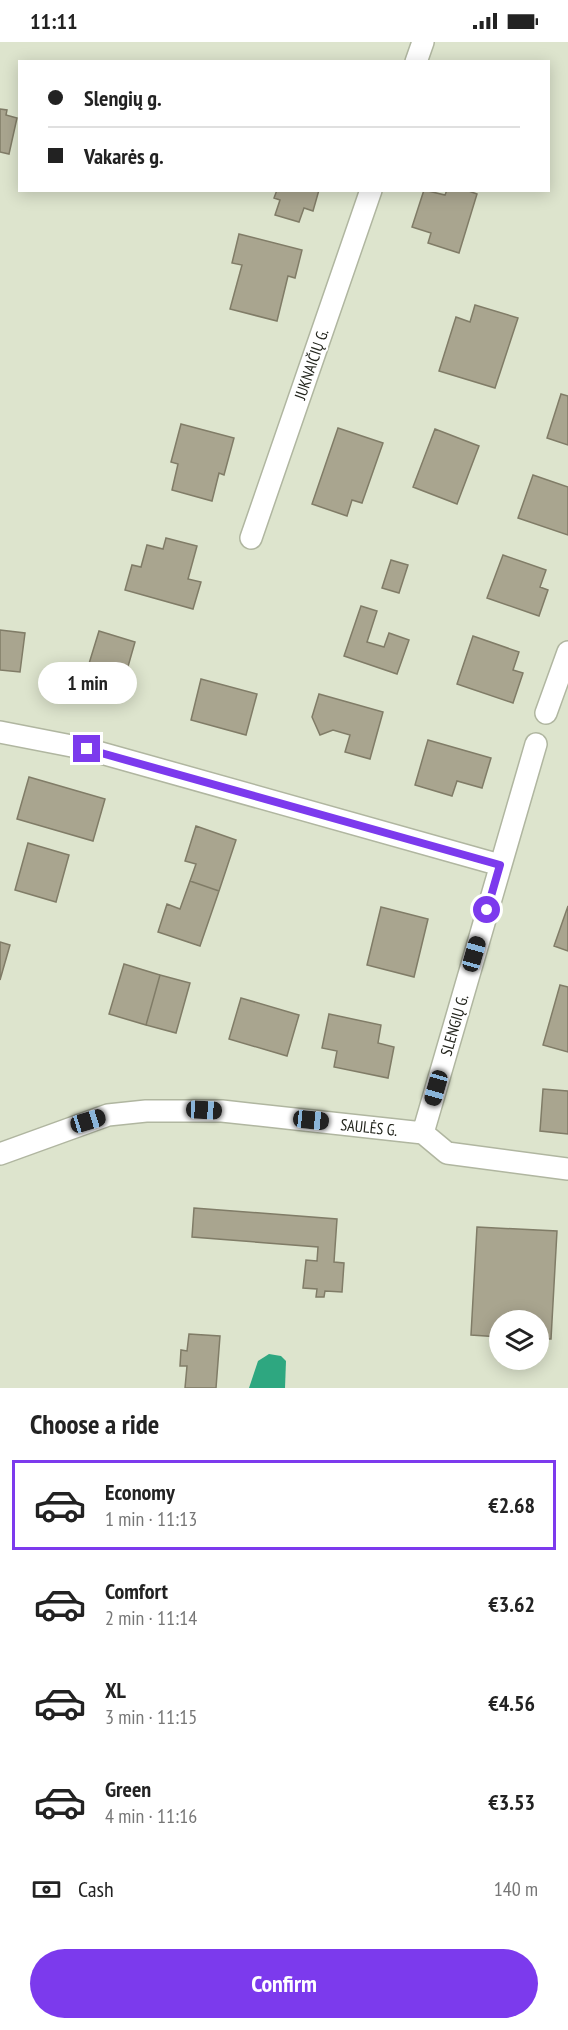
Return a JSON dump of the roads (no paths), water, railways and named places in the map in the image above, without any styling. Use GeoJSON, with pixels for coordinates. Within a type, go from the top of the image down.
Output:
{"type":"FeatureCollection","features":[{"type":"Feature","properties":{"kind":"street"},"geometry":{"type":"LineString","coordinates":[[417,60],[423,42]]}},
{"type":"Feature","properties":{"kind":"street","name":"JUKNAIČIŲ G."},"geometry":{"type":"LineString","coordinates":[[251,537],[370,192]]}},
{"type":"Feature","properties":{"kind":"street"},"geometry":{"type":"LineString","coordinates":[[546,713],[568,652]]}},
{"type":"Feature","properties":{"kind":"street"},"geometry":{"type":"LineString","coordinates":[[0,732],[87,749],[500,865]]}},
{"type":"Feature","properties":{"kind":"street","name":"SLENGIŲ G."},"geometry":{"type":"LineString","coordinates":[[423,1133],[536,744]]}},
{"type":"Feature","properties":{"kind":"street","name":"SAULĖS G."},"geometry":{"type":"LineString","coordinates":[[0,1154],[69,1127],[108,1115],[146,1110],[222,1111],[423,1133]]}},
{"type":"Feature","properties":{"kind":"street"},"geometry":{"type":"LineString","coordinates":[[423,1133],[447,1153],[568,1168]]}}]}
